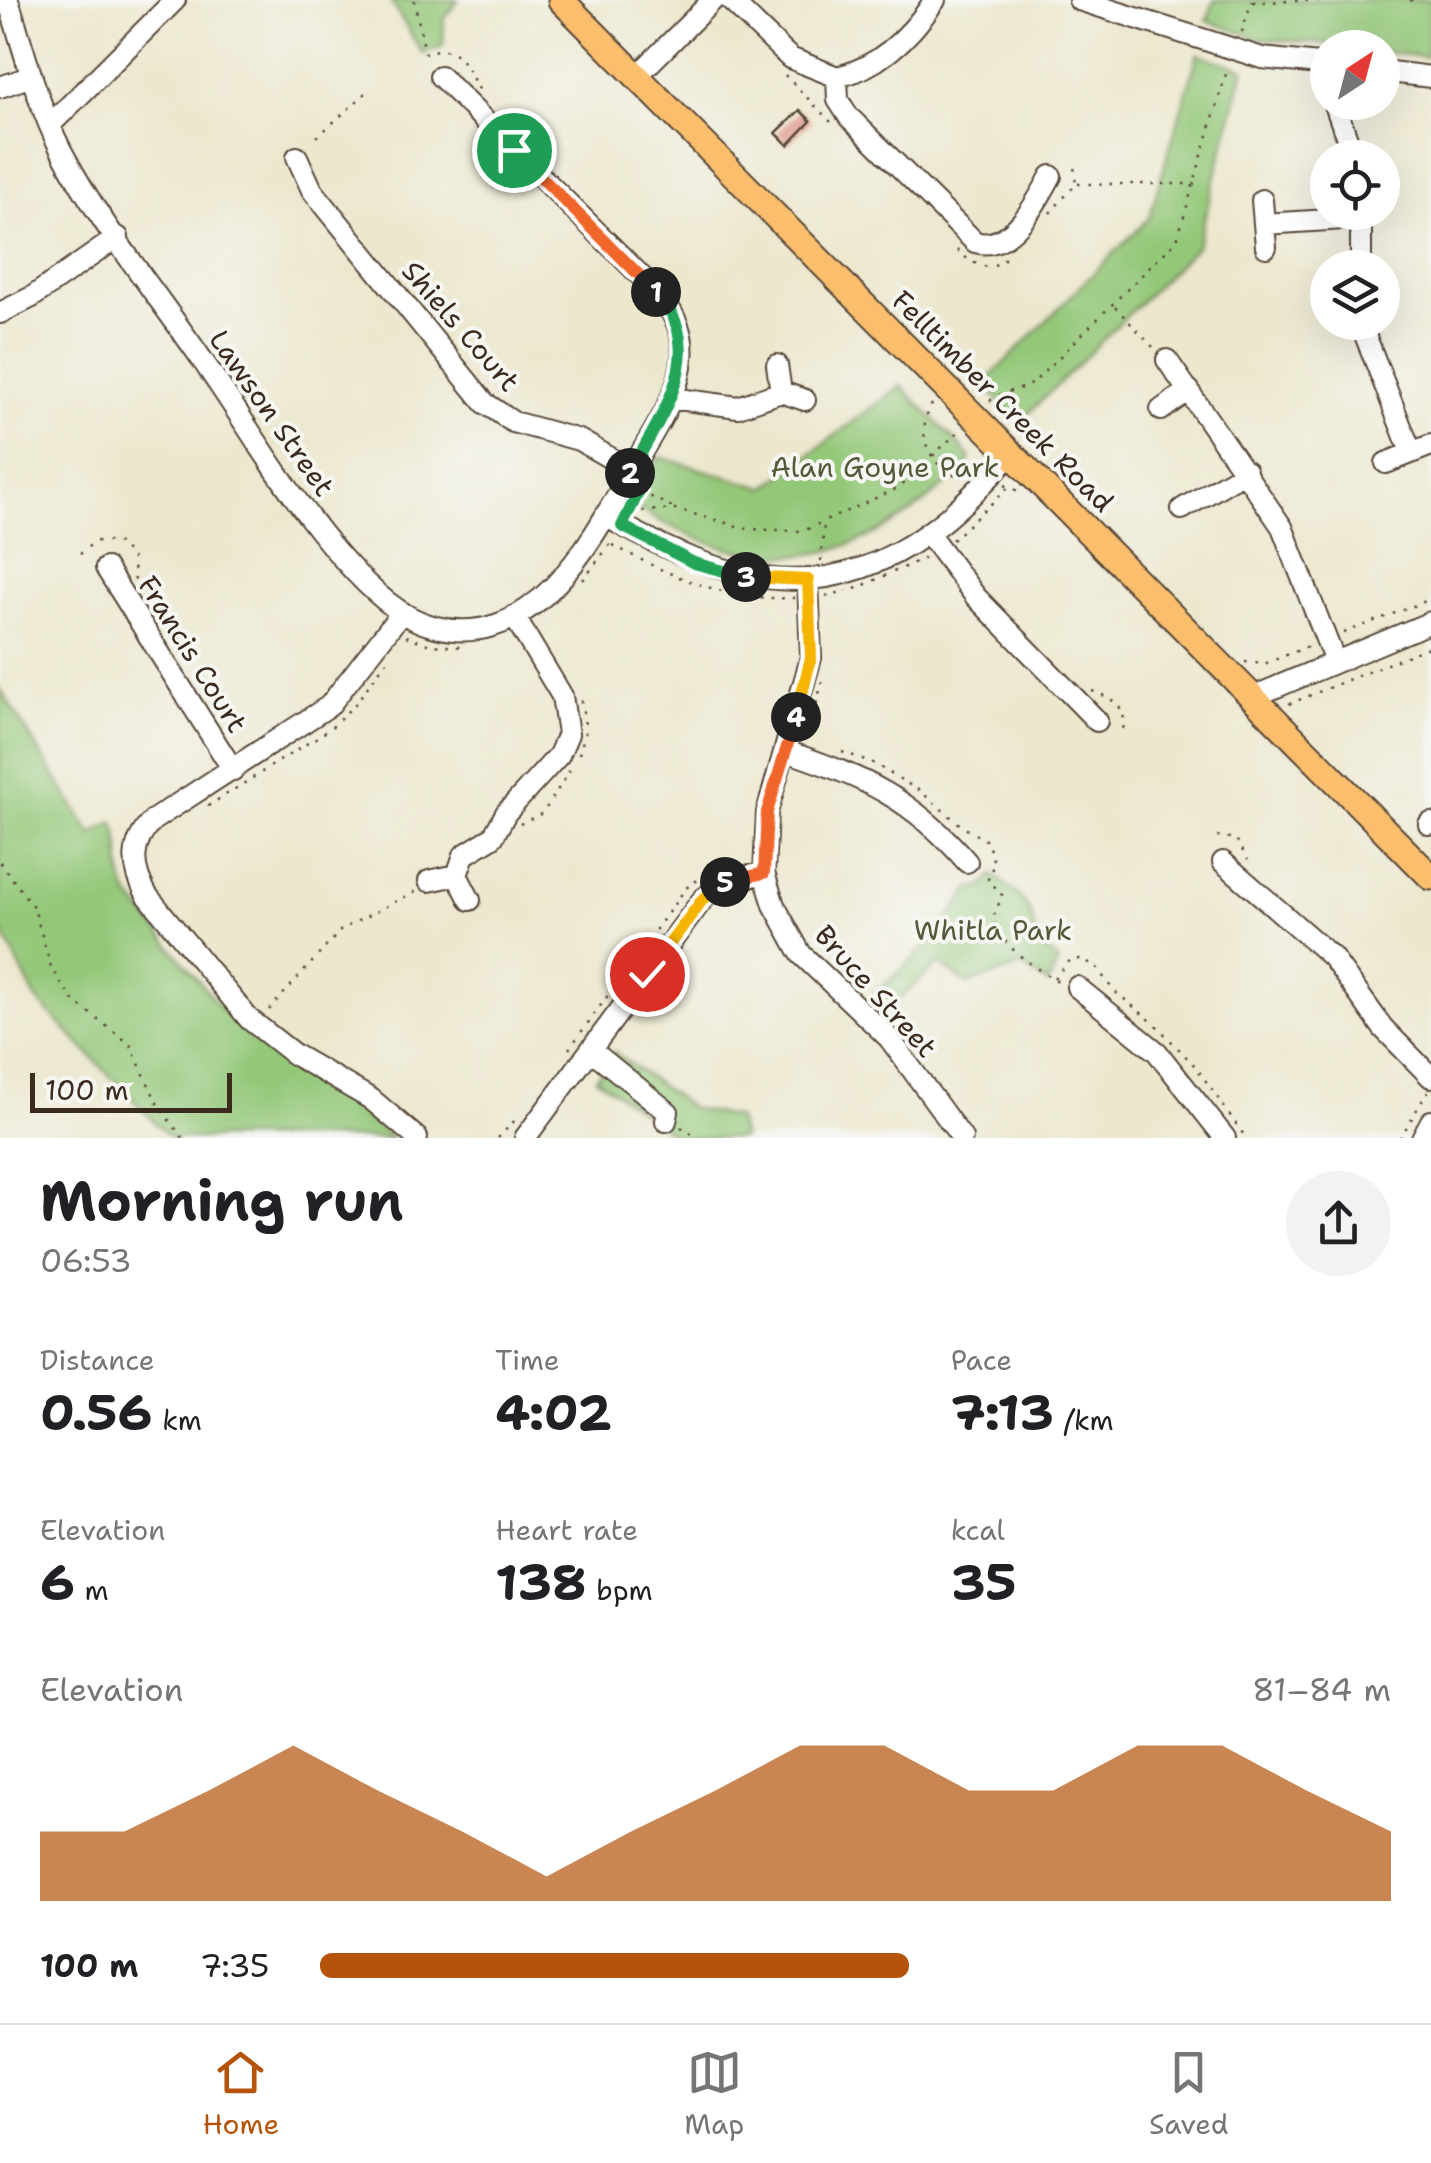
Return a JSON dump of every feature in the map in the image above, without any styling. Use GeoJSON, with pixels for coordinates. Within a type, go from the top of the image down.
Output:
{"type":"FeatureCollection","features":[{"type":"Feature","properties":{"kind":"main road","name":"Felltimber Creek Road"},"geometry":{"type":"LineString","coordinates":[[562,0],[1431,878]]}},
{"type":"Feature","properties":{"kind":"main road","name":"Felltimber Creek Road"},"geometry":{"type":"LineString","coordinates":[[1402,845],[1431,870]]}},
{"type":"Feature","properties":{"kind":"street","name":"Lawson Street"},"geometry":{"type":"LineString","coordinates":[[8,0],[50,124],[71,166],[320,530],[372,588],[402,612],[434,627],[477,629],[514,616],[617,525],[671,398],[683,355],[673,313],[440,76]]}},
{"type":"Feature","properties":{"kind":"street"},"geometry":{"type":"LineString","coordinates":[[152,22],[158,0]]}},
{"type":"Feature","properties":{"kind":"street"},"geometry":{"type":"LineString","coordinates":[[50,124],[175,0]]}},
{"type":"Feature","properties":{"kind":"street"},"geometry":{"type":"LineString","coordinates":[[637,76],[712,0]]}},
{"type":"Feature","properties":{"kind":"street"},"geometry":{"type":"LineString","coordinates":[[730,0],[790,58],[837,77],[872,66],[893,49],[935,0]]}},
{"type":"Feature","properties":{"kind":"street"},"geometry":{"type":"LineString","coordinates":[[1079,0],[1234,50],[1310,62]]}},
{"type":"Feature","properties":{"kind":"street"},"geometry":{"type":"LineString","coordinates":[[1400,73],[1431,76]]}},
{"type":"Feature","properties":{"kind":"street"},"geometry":{"type":"LineString","coordinates":[[0,87],[32,76]]}},
{"type":"Feature","properties":{"kind":"street"},"geometry":{"type":"LineString","coordinates":[[837,77],[838,100],[849,117],[975,242],[992,244],[1006,236],[1036,204],[1051,176]]}},
{"type":"Feature","properties":{"kind":"street","name":"Shiels Court"},"geometry":{"type":"LineString","coordinates":[[297,157],[312,190],[485,403],[513,422],[579,440],[638,475]]}},
{"type":"Feature","properties":{"kind":"street"},"geometry":{"type":"LineString","coordinates":[[1262,200],[1266,247]]}},
{"type":"Feature","properties":{"kind":"street"},"geometry":{"type":"LineString","coordinates":[[1264,224],[1310,220]]}},
{"type":"Feature","properties":{"kind":"street"},"geometry":{"type":"LineString","coordinates":[[0,313],[32,297],[118,238]]}},
{"type":"Feature","properties":{"kind":"street"},"geometry":{"type":"LineString","coordinates":[[1369,340],[1421,449],[1386,463]]}},
{"type":"Feature","properties":{"kind":"street"},"geometry":{"type":"LineString","coordinates":[[1167,360],[1282,528],[1334,659]]}},
{"type":"Feature","properties":{"kind":"street"},"geometry":{"type":"LineString","coordinates":[[777,366],[781,392]]}},
{"type":"Feature","properties":{"kind":"street"},"geometry":{"type":"LineString","coordinates":[[1162,410],[1189,390]]}},
{"type":"Feature","properties":{"kind":"street"},"geometry":{"type":"LineString","coordinates":[[671,398],[738,407],[781,392],[805,400]]}},
{"type":"Feature","properties":{"kind":"street"},"geometry":{"type":"LineString","coordinates":[[617,525],[678,556],[722,572],[814,584],[876,562],[928,533],[1013,453]]}},
{"type":"Feature","properties":{"kind":"street"},"geometry":{"type":"LineString","coordinates":[[1182,509],[1246,471]]}},
{"type":"Feature","properties":{"kind":"street"},"geometry":{"type":"LineString","coordinates":[[928,533],[976,597],[1096,721]]}},
{"type":"Feature","properties":{"kind":"street","name":"Francis Court"},"geometry":{"type":"LineString","coordinates":[[106,568],[233,770]]}},
{"type":"Feature","properties":{"kind":"street","name":"Bruce Street"},"geometry":{"type":"LineString","coordinates":[[814,584],[811,658],[767,812],[764,873],[774,905],[801,954],[888,1038],[962,1138]]}},
{"type":"Feature","properties":{"kind":"street"},"geometry":{"type":"LineString","coordinates":[[402,612],[330,706],[143,831],[134,859],[136,876],[206,972],[249,1019],[295,1055],[371,1099],[417,1138]]}},
{"type":"Feature","properties":{"kind":"street"},"geometry":{"type":"LineString","coordinates":[[470,900],[457,875],[464,855],[493,836],[506,813],[558,755],[568,734],[569,715],[562,696],[514,616]]}},
{"type":"Feature","properties":{"kind":"street"},"geometry":{"type":"LineString","coordinates":[[1255,696],[1334,659],[1431,622]]}},
{"type":"Feature","properties":{"kind":"street"},"geometry":{"type":"LineString","coordinates":[[786,751],[862,778],[905,801],[933,824],[967,862]]}},
{"type":"Feature","properties":{"kind":"street"},"geometry":{"type":"LineString","coordinates":[[1223,862],[1332,956],[1400,1048],[1431,1077]]}},
{"type":"Feature","properties":{"kind":"street"},"geometry":{"type":"LineString","coordinates":[[525,1138],[712,889],[764,873]]}},
{"type":"Feature","properties":{"kind":"street"},"geometry":{"type":"LineString","coordinates":[[429,881],[457,875]]}},
{"type":"Feature","properties":{"kind":"street"},"geometry":{"type":"LineString","coordinates":[[1078,987],[1157,1052],[1225,1138]]}},
{"type":"Feature","properties":{"kind":"street"},"geometry":{"type":"LineString","coordinates":[[591,1050],[668,1112],[666,1121]]}},
{"type":"Feature","properties":{"kind":"street"},"geometry":{"type":"LineString","coordinates":[[1422,1138],[1431,1120]]}},
{"type":"Feature","properties":{"kind":"path"},"geometry":{"type":"LineString","coordinates":[[414,0],[425,53],[447,49],[459,54],[480,91]]}},
{"type":"Feature","properties":{"kind":"path"},"geometry":{"type":"LineString","coordinates":[[988,402],[997,394],[1018,393],[1034,382],[1177,240],[1252,1],[1344,0]]}},
{"type":"Feature","properties":{"kind":"path"},"geometry":{"type":"LineString","coordinates":[[1410,0],[1416,0]]}},
{"type":"Feature","properties":{"kind":"path"},"geometry":{"type":"LineString","coordinates":[[317,137],[366,93]]}},
{"type":"Feature","properties":{"kind":"path"},"geometry":{"type":"LineString","coordinates":[[1076,184],[1195,184]]}},
{"type":"Feature","properties":{"kind":"path"},"geometry":{"type":"LineString","coordinates":[[1114,306],[1167,360]]}},
{"type":"Feature","properties":{"kind":"path"},"geometry":{"type":"LineString","coordinates":[[938,396],[923,430],[932,458],[952,476],[982,462]]}},
{"type":"Feature","properties":{"kind":"path"},"geometry":{"type":"LineString","coordinates":[[639,491],[717,523],[777,532],[803,531],[900,487],[962,428]]}},
{"type":"Feature","properties":{"kind":"path"},"geometry":{"type":"LineString","coordinates":[[575,588],[639,491],[638,475]]}},
{"type":"Feature","properties":{"kind":"path"},"geometry":{"type":"LineString","coordinates":[[617,525],[676,509]]}},
{"type":"Feature","properties":{"kind":"path"},"geometry":{"type":"LineString","coordinates":[[617,525],[696,585],[745,596],[814,584],[824,523]]}},
{"type":"Feature","properties":{"kind":"path"},"geometry":{"type":"LineString","coordinates":[[405,636],[430,645],[472,647]]}},
{"type":"Feature","properties":{"kind":"path"},"geometry":{"type":"LineString","coordinates":[[1288,731],[1296,722],[1289,704],[1293,700],[1431,646]]}},
{"type":"Feature","properties":{"kind":"path"},"geometry":{"type":"LineString","coordinates":[[200,810],[330,728],[356,704],[396,649]]}},
{"type":"Feature","properties":{"kind":"path"},"geometry":{"type":"LineString","coordinates":[[0,862],[34,908],[52,967],[62,985],[74,1002],[130,1044],[159,1107],[183,1138]]}},
{"type":"Feature","properties":{"kind":"path"},"geometry":{"type":"LineString","coordinates":[[988,879],[1002,895],[994,918],[1004,939],[1049,977],[1078,987]]}},
{"type":"Feature","properties":{"kind":"path"},"geometry":{"type":"LineString","coordinates":[[262,1017],[342,929],[429,881]]}},
{"type":"Feature","properties":{"kind":"path"},"geometry":{"type":"LineString","coordinates":[[1400,1138],[1431,1086]]}},
{"type":"Feature","properties":{"kind":"path"},"geometry":{"type":"LineString","coordinates":[[666,1121],[699,1138]]}},
{"type":"Feature","properties":{"kind":"green space"},"geometry":{"type":"Polygon","coordinates":[[[390,0],[458,0],[444,20],[443,46],[423,54],[390,0]]]}},
{"type":"Feature","properties":{"kind":"green space"},"geometry":{"type":"Polygon","coordinates":[[[1214,0],[1431,0],[1426,57],[1400,54],[1400,30],[1310,30],[1310,43],[1260,39],[1207,21],[1214,0]]]}},
{"type":"Feature","properties":{"kind":"green space"},"geometry":{"type":"Polygon","coordinates":[[[1198,54],[1244,69],[1197,246],[1020,422],[983,384],[1149,218],[1198,54]]]}},
{"type":"Feature","properties":{"kind":"green space","name":"Alan Goyne Park"},"geometry":{"type":"Polygon","coordinates":[[[901,386],[970,456],[969,463],[930,498],[891,525],[852,544],[812,554],[772,555],[729,548],[685,533],[637,508],[635,501],[660,457],[765,488],[901,386]]]}},
{"type":"Feature","properties":{"kind":"green space"},"geometry":{"type":"Polygon","coordinates":[[[0,689],[92,835],[113,822],[128,894],[229,1018],[274,1057],[339,1096],[392,1138],[170,1138],[36,999],[0,927],[0,689]]]}},
{"type":"Feature","properties":{"kind":"green space","name":"Whitla Park"},"geometry":{"type":"Polygon","coordinates":[[[993,875],[1024,902],[1032,917],[1035,939],[1058,961],[1048,984],[1022,966],[967,984],[939,963],[887,1011],[873,996],[933,940],[970,889],[983,887],[993,875]]]}},
{"type":"Feature","properties":{"kind":"green space"},"geometry":{"type":"Polygon","coordinates":[[[614,1052],[691,1108],[737,1118],[742,1138],[671,1138],[672,1134],[596,1078],[614,1052]]]}},
{"type":"Feature","properties":{"kind":"building"},"geometry":{"type":"Polygon","coordinates":[[[800,110],[811,121],[788,145],[776,133],[800,110]]]}},
{"type":"Feature","properties":{"kind":"route"},"geometry":{"type":"LineString","coordinates":[[514,150],[661,296],[681,333],[679,378],[624,484],[639,491],[622,526],[694,563],[722,572],[808,580],[811,658],[767,812],[764,873],[727,881],[712,889],[647,974]]}}]}
